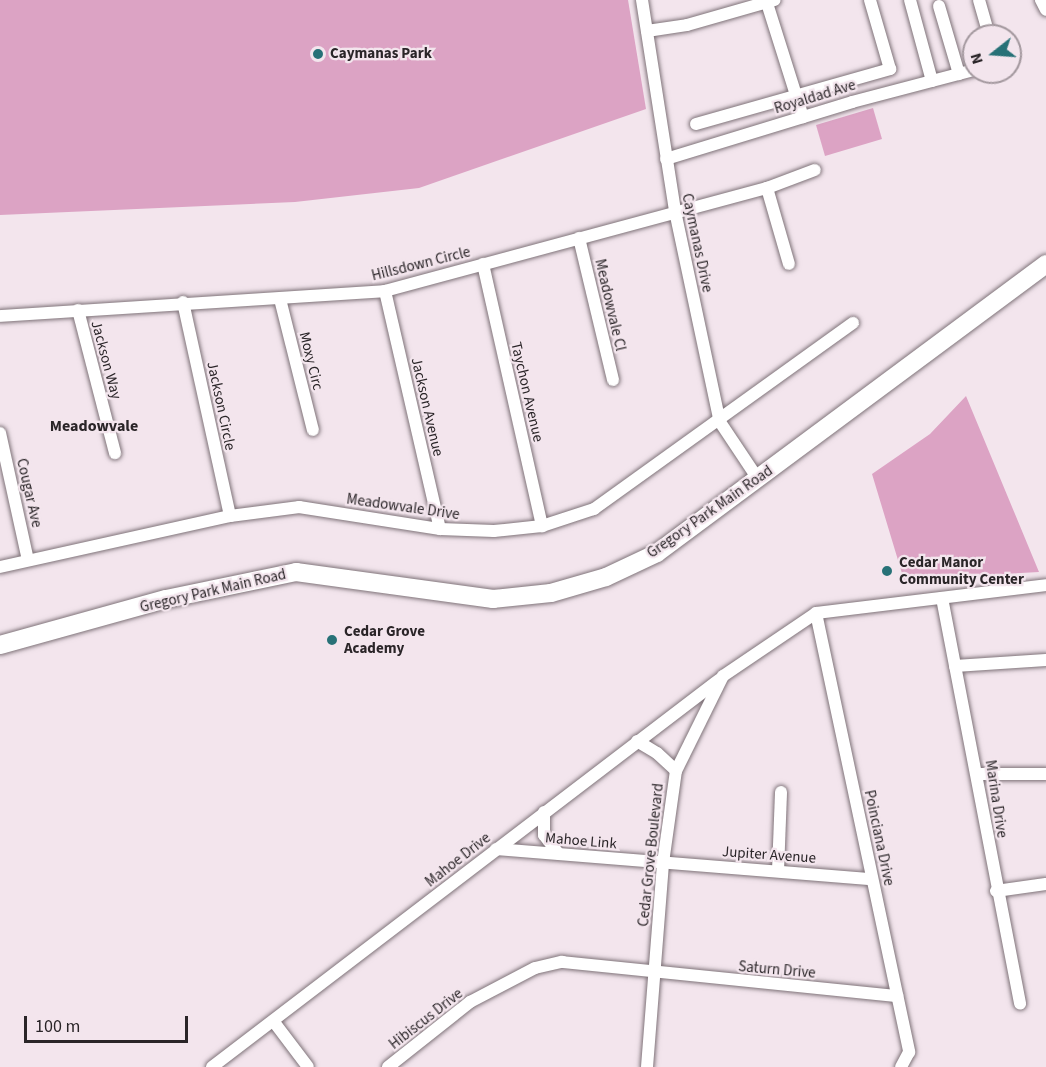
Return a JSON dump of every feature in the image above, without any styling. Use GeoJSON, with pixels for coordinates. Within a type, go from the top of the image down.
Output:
{"type":"FeatureCollection","features":[{"type":"Feature","properties":{"kind":"street","name":"Caymanas Drive"},"geometry":{"type":"LineString","coordinates":[[642,0],[675,211],[720,422],[758,479]]}},
{"type":"Feature","properties":{"kind":"street"},"geometry":{"type":"LineString","coordinates":[[696,124],[890,69],[870,0]]}},
{"type":"Feature","properties":{"kind":"street"},"geometry":{"type":"LineString","coordinates":[[910,0],[932,81]]}},
{"type":"Feature","properties":{"kind":"street"},"geometry":{"type":"LineString","coordinates":[[979,0],[986,24]]}},
{"type":"Feature","properties":{"kind":"street"},"geometry":{"type":"LineString","coordinates":[[1041,0],[1046,10]]}},
{"type":"Feature","properties":{"kind":"street"},"geometry":{"type":"LineString","coordinates":[[646,31],[687,25],[769,1],[803,117]]}},
{"type":"Feature","properties":{"kind":"street"},"geometry":{"type":"LineString","coordinates":[[939,6],[959,74]]}},
{"type":"Feature","properties":{"kind":"street","name":"Royaldad Ave"},"geometry":{"type":"LineString","coordinates":[[666,159],[803,117],[962,73]]}},
{"type":"Feature","properties":{"kind":"street","name":"Hillsdown Circle"},"geometry":{"type":"LineString","coordinates":[[0,316],[183,302],[280,299],[385,291],[767,188],[815,170]]}},
{"type":"Feature","properties":{"kind":"street"},"geometry":{"type":"LineString","coordinates":[[767,188],[789,264]]}},
{"type":"Feature","properties":{"kind":"street","name":"Meadowvale Cl"},"geometry":{"type":"LineString","coordinates":[[579,238],[613,380]]}},
{"type":"Feature","properties":{"kind":"street","name":"Taychon Avenue"},"geometry":{"type":"LineString","coordinates":[[483,264],[542,526]]}},
{"type":"Feature","properties":{"kind":"street","name":"Gregory Park Main Road"},"geometry":{"type":"LineString","coordinates":[[0,645],[166,599],[296,572],[484,598],[552,593],[606,577],[657,553],[1046,264]]}},
{"type":"Feature","properties":{"kind":"street","name":"Jackson Avenue"},"geometry":{"type":"LineString","coordinates":[[385,291],[440,529]]}},
{"type":"Feature","properties":{"kind":"street","name":"Moxy Circ"},"geometry":{"type":"LineString","coordinates":[[280,299],[313,430]]}},
{"type":"Feature","properties":{"kind":"street","name":"Jackson Circle"},"geometry":{"type":"LineString","coordinates":[[183,302],[230,516]]}},
{"type":"Feature","properties":{"kind":"street","name":"Jackson Way"},"geometry":{"type":"LineString","coordinates":[[78,310],[115,453]]}},
{"type":"Feature","properties":{"kind":"street","name":"Meadowvale Drive"},"geometry":{"type":"LineString","coordinates":[[0,567],[230,516],[299,507],[440,529],[494,531],[542,526],[594,509],[720,422],[854,323]]}},
{"type":"Feature","properties":{"kind":"street","name":"Cougar Ave"},"geometry":{"type":"LineString","coordinates":[[0,433],[4,469],[28,560]]}},
{"type":"Feature","properties":{"kind":"street","name":"Cedar Grove Boulevard"},"geometry":{"type":"LineString","coordinates":[[647,1067],[663,863],[676,771],[723,676],[816,614],[1046,585]]}},
{"type":"Feature","properties":{"kind":"street","name":"Marina Drive"},"geometry":{"type":"LineString","coordinates":[[942,598],[977,774],[996,891],[1020,1004]]}},
{"type":"Feature","properties":{"kind":"street","name":"Poinciana Drive"},"geometry":{"type":"LineString","coordinates":[[816,614],[909,1052],[901,1067]]}},
{"type":"Feature","properties":{"kind":"street"},"geometry":{"type":"LineString","coordinates":[[955,666],[1046,660]]}},
{"type":"Feature","properties":{"kind":"street","name":"Mahoe Drive"},"geometry":{"type":"LineString","coordinates":[[212,1067],[274,1022],[723,676]]}},
{"type":"Feature","properties":{"kind":"street"},"geometry":{"type":"LineString","coordinates":[[637,741],[657,753],[676,771]]}},
{"type":"Feature","properties":{"kind":"street"},"geometry":{"type":"LineString","coordinates":[[977,774],[1046,774]]}},
{"type":"Feature","properties":{"kind":"street"},"geometry":{"type":"LineString","coordinates":[[778,871],[781,792]]}},
{"type":"Feature","properties":{"kind":"street"},"geometry":{"type":"LineString","coordinates":[[544,812],[544,836],[559,854]]}},
{"type":"Feature","properties":{"kind":"street","name":"Mahoe Link"},"geometry":{"type":"LineString","coordinates":[[496,849],[663,863]]}},
{"type":"Feature","properties":{"kind":"street","name":"Jupiter Avenue"},"geometry":{"type":"LineString","coordinates":[[663,863],[872,879]]}},
{"type":"Feature","properties":{"kind":"street"},"geometry":{"type":"LineString","coordinates":[[996,891],[1046,884]]}},
{"type":"Feature","properties":{"kind":"street","name":"Hibiscus Drive"},"geometry":{"type":"LineString","coordinates":[[388,1067],[470,1002],[535,968],[562,962],[655,974]]}},
{"type":"Feature","properties":{"kind":"street","name":"Saturn Drive"},"geometry":{"type":"LineString","coordinates":[[655,974],[897,996]]}},
{"type":"Feature","properties":{"kind":"street"},"geometry":{"type":"LineString","coordinates":[[274,1022],[308,1067]]}},
{"type":"Feature","properties":{"kind":"shaded area","name":"Caymanas Park"},"geometry":{"type":"Polygon","coordinates":[[[0,0],[628,0],[646,109],[419,188],[295,202],[0,215],[0,0]]]}},
{"type":"Feature","properties":{"kind":"shaded area"},"geometry":{"type":"Polygon","coordinates":[[[873,108],[882,139],[825,156],[816,125],[873,108]]]}},
{"type":"Feature","properties":{"kind":"shaded area"},"geometry":{"type":"Polygon","coordinates":[[[966,396],[1039,572],[904,580],[872,474],[930,434],[966,396]]]}},
{"type":"Feature","properties":{"kind":"place","name":"Caymanas Park"},"geometry":{"type":"Point","coordinates":[318,54]}},
{"type":"Feature","properties":{"kind":"place","name":"Cedar Manor Community Center"},"geometry":{"type":"Point","coordinates":[887,571]}},
{"type":"Feature","properties":{"kind":"place","name":"Cedar Grove Academy"},"geometry":{"type":"Point","coordinates":[332,640]}},
{"type":"Feature","properties":{"kind":"district","name":"Meadowvale"},"geometry":{"type":"Point","coordinates":[94,426]}}]}
